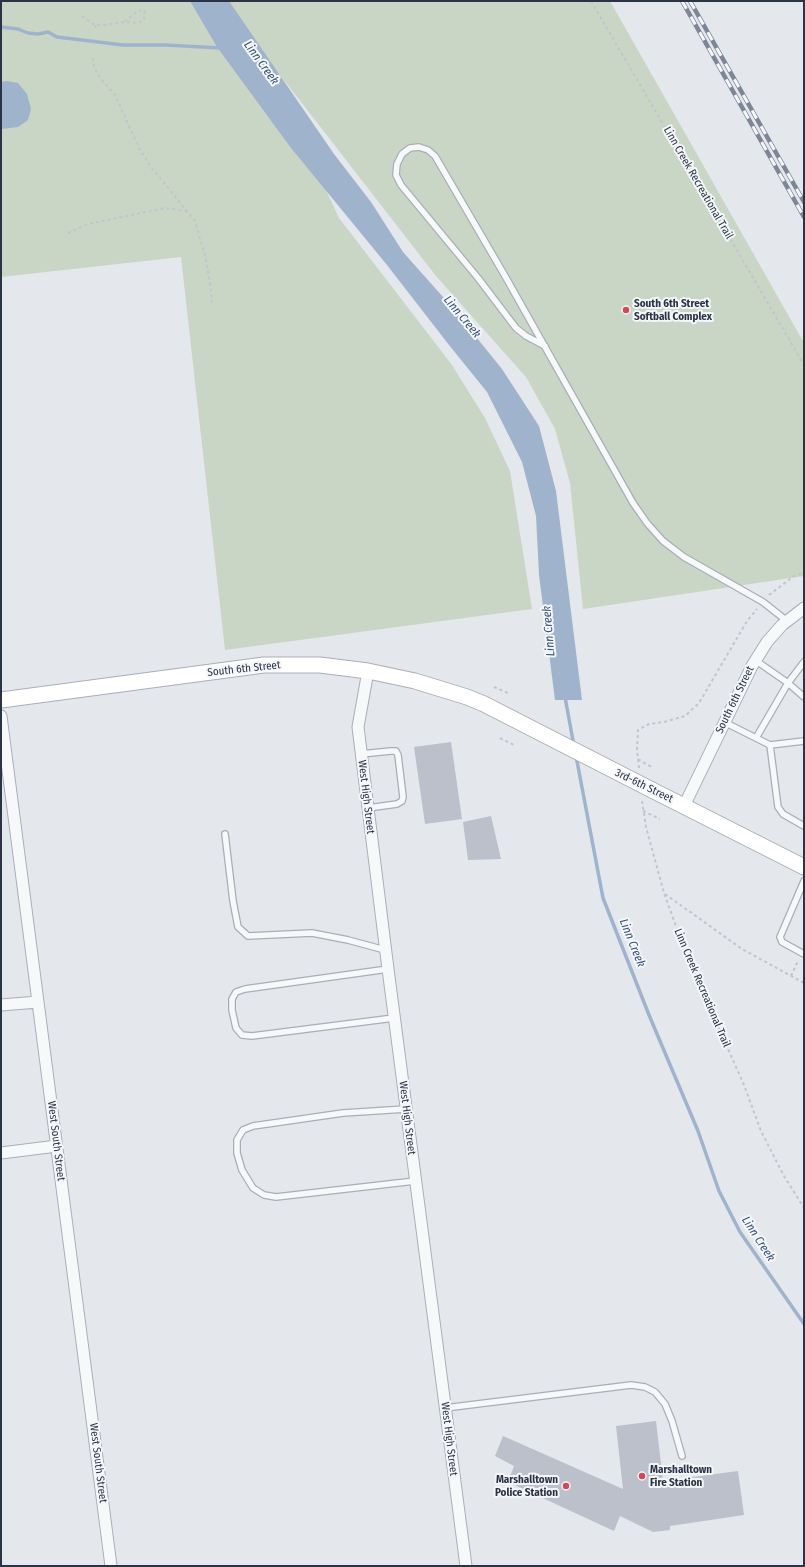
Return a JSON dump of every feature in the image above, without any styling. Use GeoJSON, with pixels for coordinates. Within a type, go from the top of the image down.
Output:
{"type":"FeatureCollection","features":[{"type":"Feature","properties":{"kind":"main road","name":"South 6th Street"},"geometry":{"type":"LineString","coordinates":[[1,700],[264,665],[320,665],[368,670],[415,681],[468,697],[484,704]]}},
{"type":"Feature","properties":{"kind":"main road","name":"3rd-6th Street"},"geometry":{"type":"LineString","coordinates":[[484,704],[647,795],[684,806],[804,867]]}},
{"type":"Feature","properties":{"kind":"street","name":"South 6th Street"},"geometry":{"type":"LineString","coordinates":[[684,806],[755,660],[766,642],[787,621],[804,608]]}},
{"type":"Feature","properties":{"kind":"street","name":"West High Street"},"geometry":{"type":"LineString","coordinates":[[368,670],[358,727],[385,950],[466,1566]]}},
{"type":"Feature","properties":{"kind":"street","name":"West South Street"},"geometry":{"type":"LineString","coordinates":[[1,716],[111,1566]]}},
{"type":"Feature","properties":{"kind":"street"},"geometry":{"type":"LineString","coordinates":[[1,1005],[38,1002]]}},
{"type":"Feature","properties":{"kind":"street"},"geometry":{"type":"LineString","coordinates":[[1,1154],[57,1146]]}},
{"type":"Feature","properties":{"kind":"lane"},"geometry":{"type":"LineString","coordinates":[[544,346],[526,336],[516,328],[478,278],[401,185],[396,175],[397,164],[402,154],[410,148],[419,147],[428,150],[435,156],[544,346],[633,502],[647,523],[663,541],[684,557],[763,602],[787,621]]}},
{"type":"Feature","properties":{"kind":"lane"},"geometry":{"type":"LineString","coordinates":[[755,660],[788,683],[804,697]]}},
{"type":"Feature","properties":{"kind":"lane"},"geometry":{"type":"LineString","coordinates":[[756,738],[788,683],[804,662]]}},
{"type":"Feature","properties":{"kind":"lane"},"geometry":{"type":"LineString","coordinates":[[724,722],[770,745],[804,741]]}},
{"type":"Feature","properties":{"kind":"lane"},"geometry":{"type":"LineString","coordinates":[[770,745],[778,807],[783,814],[804,826]]}},
{"type":"Feature","properties":{"kind":"lane"},"geometry":{"type":"LineString","coordinates":[[361,754],[391,750],[396,751],[398,755],[403,797],[402,801],[397,804],[368,808]]}},
{"type":"Feature","properties":{"kind":"lane"},"geometry":{"type":"LineString","coordinates":[[224,834],[238,927],[248,936],[312,933],[348,940],[385,950]]}},
{"type":"Feature","properties":{"kind":"lane"},"geometry":{"type":"LineString","coordinates":[[803,953],[782,942],[780,937],[804,881]]}},
{"type":"Feature","properties":{"kind":"lane"},"geometry":{"type":"LineString","coordinates":[[388,969],[245,989],[236,992],[232,998],[232,1010],[236,1028],[242,1035],[252,1036],[394,1018]]}},
{"type":"Feature","properties":{"kind":"lane"},"geometry":{"type":"LineString","coordinates":[[406,1108],[343,1113],[253,1126],[243,1130],[237,1140],[237,1153],[242,1170],[253,1188],[264,1195],[276,1197],[415,1181]]}},
{"type":"Feature","properties":{"kind":"lane"},"geometry":{"type":"LineString","coordinates":[[445,1408],[630,1386],[645,1387],[656,1392],[665,1404],[672,1421],[682,1456]]}},
{"type":"Feature","properties":{"kind":"path","name":"Linn Creek Recreational Trail"},"geometry":{"type":"LineString","coordinates":[[592,1],[804,365]]}},
{"type":"Feature","properties":{"kind":"path"},"geometry":{"type":"LineString","coordinates":[[82,16],[93,24],[124,22],[138,23],[144,20],[144,10],[138,11],[124,22]]}},
{"type":"Feature","properties":{"kind":"path"},"geometry":{"type":"LineString","coordinates":[[95,28],[96,24]]}},
{"type":"Feature","properties":{"kind":"path"},"geometry":{"type":"LineString","coordinates":[[93,58],[94,68],[100,78],[115,95],[139,148],[151,167],[195,221],[201,239],[210,282],[212,304]]}},
{"type":"Feature","properties":{"kind":"path"},"geometry":{"type":"LineString","coordinates":[[68,233],[88,224],[165,208],[187,211]]}},
{"type":"Feature","properties":{"kind":"path"},"geometry":{"type":"LineString","coordinates":[[639,772],[638,730],[649,724],[664,722],[685,716],[699,703],[747,621],[771,592],[794,576],[804,573]]}},
{"type":"Feature","properties":{"kind":"path"},"geometry":{"type":"LineString","coordinates":[[494,687],[508,693]]}},
{"type":"Feature","properties":{"kind":"path"},"geometry":{"type":"LineString","coordinates":[[500,738],[514,745]]}},
{"type":"Feature","properties":{"kind":"path"},"geometry":{"type":"LineString","coordinates":[[638,759],[653,768]]}},
{"type":"Feature","properties":{"kind":"path","name":"Linn Creek Recreational Trail"},"geometry":{"type":"LineString","coordinates":[[647,795],[644,811],[646,827],[664,893],[686,954],[744,1085],[761,1131],[784,1176],[804,1208]]}},
{"type":"Feature","properties":{"kind":"path"},"geometry":{"type":"LineString","coordinates":[[644,811],[660,819]]}},
{"type":"Feature","properties":{"kind":"path"},"geometry":{"type":"LineString","coordinates":[[664,893],[742,949],[804,982]]}},
{"type":"Feature","properties":{"kind":"path"},"geometry":{"type":"LineString","coordinates":[[791,976],[803,953]]}},
{"type":"Feature","properties":{"kind":"green space"},"geometry":{"type":"Polygon","coordinates":[[[1,1],[610,1],[804,343],[804,576],[583,609],[570,483],[555,429],[526,377],[436,276],[263,53],[339,218],[452,365],[485,418],[510,471],[532,609],[225,650],[181,257],[1,277],[1,1]]]}},
{"type":"Feature","properties":{"kind":"water"},"geometry":{"type":"Polygon","coordinates":[[[190,1],[229,1],[334,154],[371,202],[403,252],[451,306],[502,369],[539,426],[556,491],[582,700],[555,700],[539,575],[536,516],[522,462],[487,392],[387,265],[291,148],[217,47],[190,1]]]}},
{"type":"Feature","properties":{"kind":"water"},"geometry":{"type":"Polygon","coordinates":[[[7,81],[18,83],[27,94],[31,109],[28,120],[18,127],[1,129],[1,82],[7,81]]]}},
{"type":"Feature","properties":{"kind":"building"},"geometry":{"type":"Polygon","coordinates":[[[451,742],[462,819],[425,824],[414,747],[451,742]]]}},
{"type":"Feature","properties":{"kind":"building"},"geometry":{"type":"Polygon","coordinates":[[[491,816],[501,859],[468,860],[463,822],[491,816]]]}},
{"type":"Feature","properties":{"kind":"building"},"geometry":{"type":"Polygon","coordinates":[[[656,1421],[663,1481],[738,1471],[744,1515],[670,1526],[670,1530],[653,1532],[620,1516],[614,1531],[508,1482],[514,1466],[495,1456],[503,1436],[623,1489],[616,1426],[656,1421]]]}},
{"type":"Feature","properties":{"kind":"waterway"},"geometry":{"type":"LineString","coordinates":[[1,27],[18,29],[28,33],[38,34],[48,32],[57,37],[123,45],[165,45],[221,48]]}},
{"type":"Feature","properties":{"kind":"waterway","name":"Linn Creek"},"geometry":{"type":"LineString","coordinates":[[565,697],[574,746]]}},
{"type":"Feature","properties":{"kind":"waterway","name":"Linn Creek"},"geometry":{"type":"LineString","coordinates":[[576,756],[603,898],[649,1015],[698,1131],[719,1191],[740,1232],[804,1324]]}},
{"type":"Feature","properties":{"kind":"railway"},"geometry":{"type":"LineString","coordinates":[[682,1],[804,217]]}},
{"type":"Feature","properties":{"kind":"railway"},"geometry":{"type":"LineString","coordinates":[[690,1],[804,202]]}},
{"type":"Feature","properties":{"kind":"place","name":"South 6th Street Softball Complex"},"geometry":{"type":"Point","coordinates":[626,310]}},
{"type":"Feature","properties":{"kind":"place","name":"Marshalltown Fire Station"},"geometry":{"type":"Point","coordinates":[642,1476]}},
{"type":"Feature","properties":{"kind":"place","name":"Marshalltown Police Station"},"geometry":{"type":"Point","coordinates":[566,1486]}}]}
